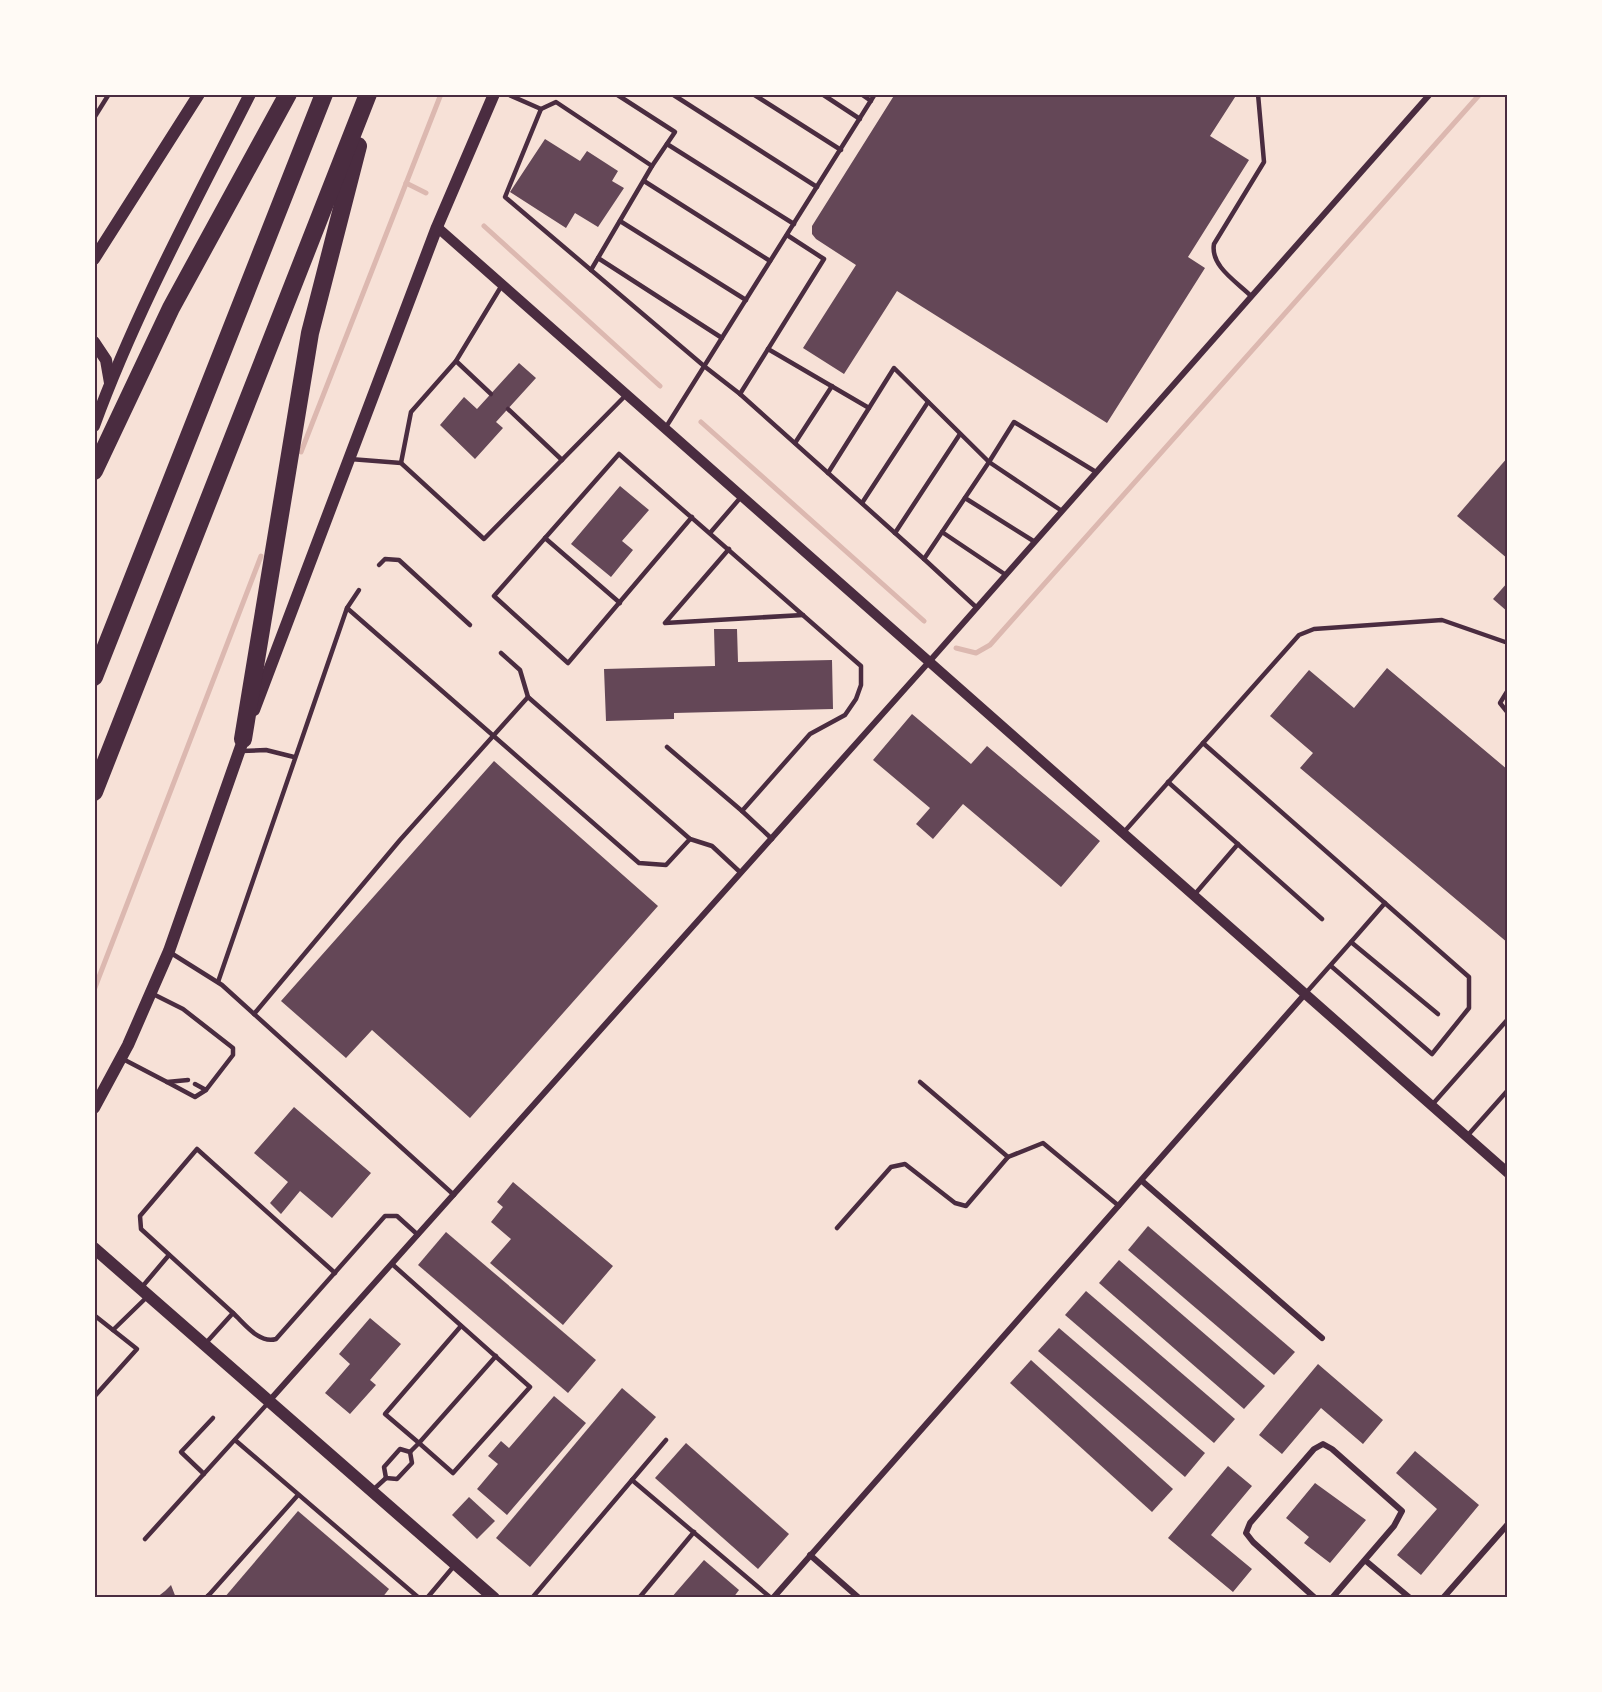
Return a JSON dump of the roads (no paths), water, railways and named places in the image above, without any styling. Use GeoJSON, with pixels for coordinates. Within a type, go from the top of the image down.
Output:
{"type":"FeatureCollection","features":[{"type":"Feature","properties":{"kind":"highway"},"geometry":{"type":"LineString","coordinates":[[94,471],[171,308],[288,94]]}},
{"type":"Feature","properties":{"kind":"highway"},"geometry":{"type":"LineString","coordinates":[[94,677],[324,94]]}},
{"type":"Feature","properties":{"kind":"highway"},"geometry":{"type":"LineString","coordinates":[[241,745],[310,333],[369,94]]}},
{"type":"Feature","properties":{"kind":"highway"},"geometry":{"type":"LineString","coordinates":[[94,792],[369,94]]}},
{"type":"Feature","properties":{"kind":"main road"},"geometry":{"type":"LineString","coordinates":[[94,259],[199,94]]}},
{"type":"Feature","properties":{"kind":"main road"},"geometry":{"type":"LineString","coordinates":[[94,426],[110,383],[166,262],[250,94]]}},
{"type":"Feature","properties":{"kind":"main road"},"geometry":{"type":"LineString","coordinates":[[95,1107],[121,1058],[169,951],[241,745],[349,459],[437,228],[494,94]]}},
{"type":"Feature","properties":{"kind":"main road"},"geometry":{"type":"LineString","coordinates":[[94,342],[106,360],[110,383]]}},
{"type":"Feature","properties":{"kind":"main road"},"geometry":{"type":"LineString","coordinates":[[94,1248],[494,1598]]}},
{"type":"Feature","properties":{"kind":"main road"},"geometry":{"type":"LineString","coordinates":[[94,1256],[108,1261]]}},
{"type":"Feature","properties":{"kind":"street"},"geometry":{"type":"LineString","coordinates":[[270,1401],[772,839],[1430,94]]}},
{"type":"Feature","properties":{"kind":"street"},"geometry":{"type":"LineString","coordinates":[[437,228],[1508,1173]]}},
{"type":"Feature","properties":{"kind":"street"},"geometry":{"type":"LineString","coordinates":[[772,1598],[1305,994]]}},
{"type":"Feature","properties":{"kind":"street"},"geometry":{"type":"LineString","coordinates":[[1142,1180],[1322,1338]]}},
{"type":"Feature","properties":{"kind":"street"},"geometry":{"type":"LineString","coordinates":[[1315,1598],[1246,1533],[1257,1515],[1314,1449],[1323,1444],[1332,1449],[1402,1511],[1394,1526],[1366,1561],[1332,1598]]}},
{"type":"Feature","properties":{"kind":"street"},"geometry":{"type":"LineString","coordinates":[[1443,1598],[1508,1524]]}},
{"type":"Feature","properties":{"kind":"street"},"geometry":{"type":"LineString","coordinates":[[810,1555],[859,1598]]}},
{"type":"Feature","properties":{"kind":"street"},"geometry":{"type":"LineString","coordinates":[[1366,1561],[1410,1598]]}},
{"type":"Feature","properties":{"kind":"lane"},"geometry":{"type":"LineString","coordinates":[[94,118],[109,94]]}},
{"type":"Feature","properties":{"kind":"lane"},"geometry":{"type":"LineString","coordinates":[[507,94],[541,109]]}},
{"type":"Feature","properties":{"kind":"lane"},"geometry":{"type":"LineString","coordinates":[[561,94],[556,102],[541,109],[505,197],[740,394],[977,608]]}},
{"type":"Feature","properties":{"kind":"lane"},"geometry":{"type":"LineString","coordinates":[[591,270],[652,166],[675,132],[616,94]]}},
{"type":"Feature","properties":{"kind":"lane"},"geometry":{"type":"LineString","coordinates":[[672,94],[817,187]]}},
{"type":"Feature","properties":{"kind":"lane"},"geometry":{"type":"LineString","coordinates":[[753,94],[841,150]]}},
{"type":"Feature","properties":{"kind":"lane"},"geometry":{"type":"LineString","coordinates":[[822,94],[860,119]]}},
{"type":"Feature","properties":{"kind":"lane"},"geometry":{"type":"LineString","coordinates":[[861,94],[872,101]]}},
{"type":"Feature","properties":{"kind":"lane"},"geometry":{"type":"LineString","coordinates":[[664,429],[876,94]]}},
{"type":"Feature","properties":{"kind":"lane"},"geometry":{"type":"LineString","coordinates":[[1251,296],[1221,267],[1213,251],[1214,244],[1261,171],[1264,162],[1258,94]]}},
{"type":"Feature","properties":{"kind":"lane"},"geometry":{"type":"LineString","coordinates":[[556,102],[652,166]]}},
{"type":"Feature","properties":{"kind":"lane"},"geometry":{"type":"LineString","coordinates":[[667,144],[794,224]]}},
{"type":"Feature","properties":{"kind":"lane"},"geometry":{"type":"LineString","coordinates":[[644,181],[770,261]]}},
{"type":"Feature","properties":{"kind":"lane"},"geometry":{"type":"LineString","coordinates":[[620,222],[746,300]]}},
{"type":"Feature","properties":{"kind":"lane"},"geometry":{"type":"LineString","coordinates":[[740,394],[824,259],[787,235]]}},
{"type":"Feature","properties":{"kind":"lane"},"geometry":{"type":"LineString","coordinates":[[598,258],[722,338]]}},
{"type":"Feature","properties":{"kind":"lane"},"geometry":{"type":"LineString","coordinates":[[401,463],[411,412],[456,361],[502,285]]}},
{"type":"Feature","properties":{"kind":"lane"},"geometry":{"type":"LineString","coordinates":[[768,349],[869,408]]}},
{"type":"Feature","properties":{"kind":"lane"},"geometry":{"type":"LineString","coordinates":[[456,361],[491,394]]}},
{"type":"Feature","properties":{"kind":"lane"},"geometry":{"type":"LineString","coordinates":[[828,473],[894,368],[989,462],[1062,511]]}},
{"type":"Feature","properties":{"kind":"lane"},"geometry":{"type":"LineString","coordinates":[[795,443],[832,386]]}},
{"type":"Feature","properties":{"kind":"lane"},"geometry":{"type":"LineString","coordinates":[[349,459],[401,463],[484,539],[626,395]]}},
{"type":"Feature","properties":{"kind":"lane"},"geometry":{"type":"LineString","coordinates":[[862,503],[928,402]]}},
{"type":"Feature","properties":{"kind":"lane"},"geometry":{"type":"LineString","coordinates":[[508,409],[562,460]]}},
{"type":"Feature","properties":{"kind":"lane"},"geometry":{"type":"LineString","coordinates":[[924,559],[1014,422],[1096,472]]}},
{"type":"Feature","properties":{"kind":"lane"},"geometry":{"type":"LineString","coordinates":[[895,533],[960,434]]}},
{"type":"Feature","properties":{"kind":"lane"},"geometry":{"type":"LineString","coordinates":[[692,517],[568,663],[494,596],[619,454],[692,517],[710,533],[729,549],[861,666],[861,685],[856,699],[845,715],[810,734],[742,811]]}},
{"type":"Feature","properties":{"kind":"lane"},"geometry":{"type":"LineString","coordinates":[[710,533],[741,497]]}},
{"type":"Feature","properties":{"kind":"lane"},"geometry":{"type":"LineString","coordinates":[[965,498],[1035,542]]}},
{"type":"Feature","properties":{"kind":"lane"},"geometry":{"type":"LineString","coordinates":[[942,532],[1006,575]]}},
{"type":"Feature","properties":{"kind":"lane"},"geometry":{"type":"LineString","coordinates":[[545,538],[620,603]]}},
{"type":"Feature","properties":{"kind":"lane"},"geometry":{"type":"LineString","coordinates":[[729,549],[665,623],[803,615]]}},
{"type":"Feature","properties":{"kind":"lane"},"geometry":{"type":"LineString","coordinates":[[380,565],[385,559],[399,561],[470,625]]}},
{"type":"Feature","properties":{"kind":"lane"},"geometry":{"type":"LineString","coordinates":[[218,982],[347,608],[359,590]]}},
{"type":"Feature","properties":{"kind":"lane"},"geometry":{"type":"LineString","coordinates":[[347,608],[639,863],[666,865],[690,839]]}},
{"type":"Feature","properties":{"kind":"lane"},"geometry":{"type":"LineString","coordinates":[[1123,834],[1292,641],[1314,629],[1442,620],[1508,642]]}},
{"type":"Feature","properties":{"kind":"lane"},"geometry":{"type":"LineString","coordinates":[[501,652],[520,670],[528,697],[690,839],[712,846],[741,873]]}},
{"type":"Feature","properties":{"kind":"lane"},"geometry":{"type":"LineString","coordinates":[[1508,690],[1500,703],[1508,713]]}},
{"type":"Feature","properties":{"kind":"lane"},"geometry":{"type":"LineString","coordinates":[[254,1014],[400,840],[528,697]]}},
{"type":"Feature","properties":{"kind":"lane"},"geometry":{"type":"LineString","coordinates":[[1203,743],[1469,977],[1469,1008],[1432,1054],[1331,966]]}},
{"type":"Feature","properties":{"kind":"lane"},"geometry":{"type":"LineString","coordinates":[[241,745],[294,758]]}},
{"type":"Feature","properties":{"kind":"lane"},"geometry":{"type":"LineString","coordinates":[[667,747],[772,839]]}},
{"type":"Feature","properties":{"kind":"lane"},"geometry":{"type":"LineString","coordinates":[[1168,782],[1322,919]]}},
{"type":"Feature","properties":{"kind":"lane"},"geometry":{"type":"LineString","coordinates":[[1193,896],[1238,844]]}},
{"type":"Feature","properties":{"kind":"lane"},"geometry":{"type":"LineString","coordinates":[[1305,994],[1385,903]]}},
{"type":"Feature","properties":{"kind":"lane"},"geometry":{"type":"LineString","coordinates":[[1352,942],[1438,1014]]}},
{"type":"Feature","properties":{"kind":"lane"},"geometry":{"type":"LineString","coordinates":[[169,951],[218,982],[454,1195]]}},
{"type":"Feature","properties":{"kind":"lane"},"geometry":{"type":"LineString","coordinates":[[121,1058],[195,1097],[206,1090],[233,1055],[233,1048],[183,1009],[151,993]]}},
{"type":"Feature","properties":{"kind":"lane"},"geometry":{"type":"LineString","coordinates":[[1431,1106],[1508,1018]]}},
{"type":"Feature","properties":{"kind":"lane"},"geometry":{"type":"LineString","coordinates":[[167,1082],[188,1080]]}},
{"type":"Feature","properties":{"kind":"lane"},"geometry":{"type":"LineString","coordinates":[[920,1082],[1008,1157]]}},
{"type":"Feature","properties":{"kind":"lane"},"geometry":{"type":"LineString","coordinates":[[195,1084],[206,1090]]}},
{"type":"Feature","properties":{"kind":"lane"},"geometry":{"type":"LineString","coordinates":[[1466,1137],[1508,1090]]}},
{"type":"Feature","properties":{"kind":"lane"},"geometry":{"type":"LineString","coordinates":[[837,1228],[891,1167],[904,1164],[955,1203],[966,1206],[1008,1157],[1043,1143],[1119,1206]]}},
{"type":"Feature","properties":{"kind":"lane"},"geometry":{"type":"LineString","coordinates":[[334,1273],[197,1149],[140,1216],[141,1229],[233,1314],[261,1338],[268,1341],[276,1340],[385,1216],[397,1216],[418,1235]]}},
{"type":"Feature","properties":{"kind":"lane"},"geometry":{"type":"LineString","coordinates":[[113,1330],[145,1292],[169,1255]]}},
{"type":"Feature","properties":{"kind":"lane"},"geometry":{"type":"LineString","coordinates":[[392,1264],[495,1356],[530,1388],[453,1473],[385,1414],[461,1326]]}},
{"type":"Feature","properties":{"kind":"lane"},"geometry":{"type":"LineString","coordinates":[[205,1344],[233,1314]]}},
{"type":"Feature","properties":{"kind":"lane"},"geometry":{"type":"LineString","coordinates":[[94,1315],[137,1349],[94,1397]]}},
{"type":"Feature","properties":{"kind":"lane"},"geometry":{"type":"LineString","coordinates":[[410,1452],[495,1356]]}},
{"type":"Feature","properties":{"kind":"lane"},"geometry":{"type":"LineString","coordinates":[[145,1539],[270,1401]]}},
{"type":"Feature","properties":{"kind":"lane"},"geometry":{"type":"LineString","coordinates":[[204,1474],[181,1452],[213,1418]]}},
{"type":"Feature","properties":{"kind":"lane"},"geometry":{"type":"LineString","coordinates":[[234,1440],[419,1598]]}},
{"type":"Feature","properties":{"kind":"lane"},"geometry":{"type":"LineString","coordinates":[[532,1598],[666,1440]]}},
{"type":"Feature","properties":{"kind":"lane"},"geometry":{"type":"LineString","coordinates":[[386,1478],[384,1467],[400,1449],[410,1452]]}},
{"type":"Feature","properties":{"kind":"lane"},"geometry":{"type":"LineString","coordinates":[[372,1491],[386,1478],[397,1479],[412,1463],[410,1452]]}},
{"type":"Feature","properties":{"kind":"lane"},"geometry":{"type":"LineString","coordinates":[[632,1480],[772,1598]]}},
{"type":"Feature","properties":{"kind":"lane"},"geometry":{"type":"LineString","coordinates":[[207,1597],[298,1495]]}},
{"type":"Feature","properties":{"kind":"lane"},"geometry":{"type":"LineString","coordinates":[[639,1598],[694,1532]]}},
{"type":"Feature","properties":{"kind":"lane"},"geometry":{"type":"LineString","coordinates":[[426,1598],[456,1564]]}},
{"type":"Feature","properties":{"kind":"waterway"},"geometry":{"type":"LineString","coordinates":[[301,452],[441,94]]}},
{"type":"Feature","properties":{"kind":"waterway"},"geometry":{"type":"LineString","coordinates":[[956,648],[976,653],[990,645],[1480,94]]}},
{"type":"Feature","properties":{"kind":"waterway"},"geometry":{"type":"LineString","coordinates":[[406,183],[426,193]]}},
{"type":"Feature","properties":{"kind":"waterway"},"geometry":{"type":"LineString","coordinates":[[484,226],[660,386]]}},
{"type":"Feature","properties":{"kind":"waterway"},"geometry":{"type":"LineString","coordinates":[[701,422],[924,621]]}},
{"type":"Feature","properties":{"kind":"waterway"},"geometry":{"type":"LineString","coordinates":[[94,990],[261,556]]}}]}
